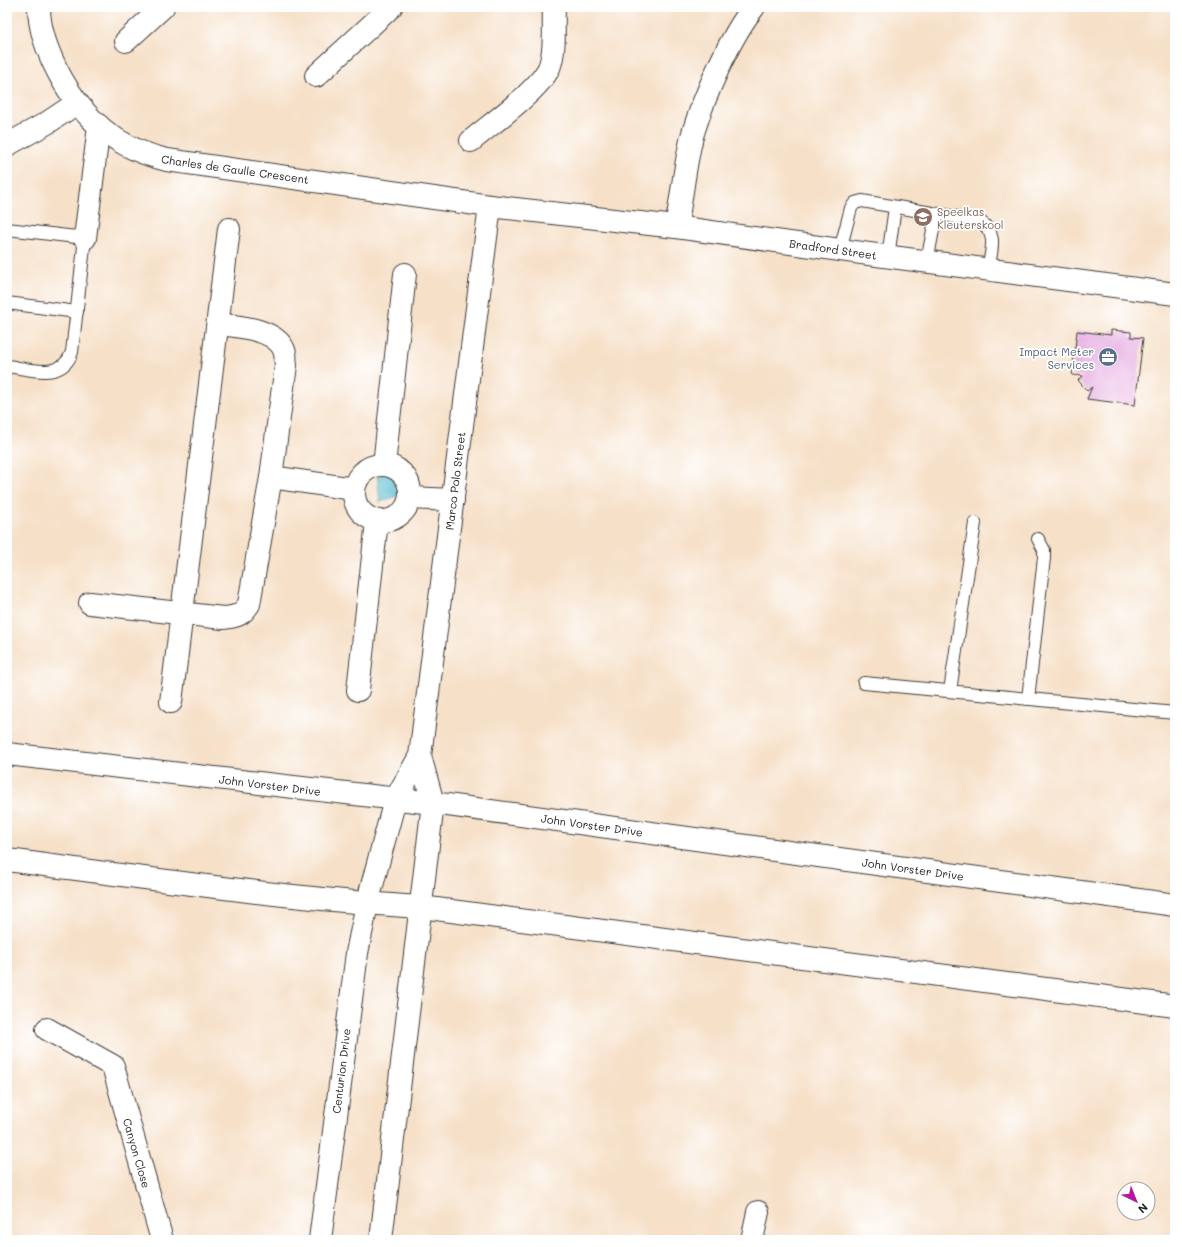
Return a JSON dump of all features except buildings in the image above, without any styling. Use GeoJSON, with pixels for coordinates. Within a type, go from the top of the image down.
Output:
{"type":"FeatureCollection","features":[{"type":"Feature","properties":{"kind":"street","name":"Charles de Gaulle Crescent"},"geometry":{"type":"LineString","coordinates":[[39,7],[43,40],[68,91],[87,116],[115,139],[134,150],[167,160],[490,206]]}},
{"type":"Feature","properties":{"kind":"street"},"geometry":{"type":"LineString","coordinates":[[126,41],[163,7]]}},
{"type":"Feature","properties":{"kind":"street"},"geometry":{"type":"LineString","coordinates":[[316,76],[391,7]]}},
{"type":"Feature","properties":{"kind":"street"},"geometry":{"type":"LineString","coordinates":[[471,141],[529,92],[549,68],[552,53],[554,7]]}},
{"type":"Feature","properties":{"kind":"street"},"geometry":{"type":"LineString","coordinates":[[676,227],[693,134],[710,89],[735,35],[754,7]]}},
{"type":"Feature","properties":{"kind":"street"},"geometry":{"type":"LineString","coordinates":[[7,144],[47,123],[77,103]]}},
{"type":"Feature","properties":{"kind":"street"},"geometry":{"type":"LineString","coordinates":[[85,238],[99,126]]}},
{"type":"Feature","properties":{"kind":"street","name":"Bradford Street"},"geometry":{"type":"LineString","coordinates":[[490,206],[676,227],[888,257],[1175,294]]}},
{"type":"Feature","properties":{"kind":"street","name":"Marco Polo Street"},"geometry":{"type":"LineString","coordinates":[[395,800],[420,756],[490,206]]}},
{"type":"Feature","properties":{"kind":"street"},"geometry":{"type":"LineString","coordinates":[[171,702],[229,229]]}},
{"type":"Feature","properties":{"kind":"street"},"geometry":{"type":"LineString","coordinates":[[384,465],[405,274]]}},
{"type":"Feature","properties":{"kind":"street"},"geometry":{"type":"LineString","coordinates":[[90,603],[224,618],[235,617],[243,613],[249,604],[271,477],[286,366],[285,351],[274,338],[254,329],[218,324]]}},
{"type":"Feature","properties":{"kind":"street"},"geometry":{"type":"LineString","coordinates":[[384,465],[397,469],[406,477],[410,487],[410,498],[406,508],[399,516],[389,521],[378,521],[367,518],[359,510],[355,500],[354,489],[358,478],[366,470],[384,465]]}},
{"type":"Feature","properties":{"kind":"street"},"geometry":{"type":"LineString","coordinates":[[271,477],[354,489]]}},
{"type":"Feature","properties":{"kind":"street"},"geometry":{"type":"LineString","coordinates":[[410,498],[453,500]]}},
{"type":"Feature","properties":{"kind":"street"},"geometry":{"type":"LineString","coordinates":[[358,690],[378,521]]}},
{"type":"Feature","properties":{"kind":"street","name":"John Vorster Drive"},"geometry":{"type":"LineString","coordinates":[[7,754],[395,800],[433,803],[1175,905]]}},
{"type":"Feature","properties":{"kind":"street","name":"Marco Polo Street"},"geometry":{"type":"LineString","coordinates":[[420,756],[433,803]]}},
{"type":"Feature","properties":{"kind":"street","name":"Centurion Drive"},"geometry":{"type":"LineString","coordinates":[[320,1240],[357,953],[367,904],[395,800]]}},
{"type":"Feature","properties":{"kind":"street"},"geometry":{"type":"LineString","coordinates":[[381,1240],[433,803]]}},
{"type":"Feature","properties":{"kind":"street"},"geometry":{"type":"LineString","coordinates":[[7,860],[212,887],[367,904],[421,907],[1175,1006]]}},
{"type":"Feature","properties":{"kind":"street","name":"Canyon Close"},"geometry":{"type":"LineString","coordinates":[[47,1029],[113,1066],[162,1240]]}},
{"type":"Feature","properties":{"kind":"street"},"geometry":{"type":"LineString","coordinates":[[752,1240],[758,1212]]}},
{"type":"Feature","properties":{"kind":"lane"},"geometry":{"type":"LineString","coordinates":[[840,250],[848,216],[855,203],[862,201],[979,221],[987,226],[992,240],[988,270]]}},
{"type":"Feature","properties":{"kind":"lane"},"geometry":{"type":"LineString","coordinates":[[888,257],[895,207]]}},
{"type":"Feature","properties":{"kind":"lane"},"geometry":{"type":"LineString","coordinates":[[927,262],[936,214]]}},
{"type":"Feature","properties":{"kind":"lane"},"geometry":{"type":"LineString","coordinates":[[7,229],[85,238],[72,352],[69,362],[63,368],[53,371],[7,366]]}},
{"type":"Feature","properties":{"kind":"lane"},"geometry":{"type":"LineString","coordinates":[[7,303],[77,312]]}},
{"type":"Feature","properties":{"kind":"lane"},"geometry":{"type":"LineString","coordinates":[[950,691],[975,523]]}},
{"type":"Feature","properties":{"kind":"lane"},"geometry":{"type":"LineString","coordinates":[[1028,698],[1044,558],[1044,550],[1038,538]]}},
{"type":"Feature","properties":{"kind":"lane"},"geometry":{"type":"LineString","coordinates":[[864,683],[1175,713]]}},
{"type":"Feature","properties":{"kind":"water"},"geometry":{"type":"Polygon","coordinates":[[[393,472],[401,478],[405,489],[401,495],[380,502],[377,476],[393,472]]]}},
{"type":"Feature","properties":{"kind":"place","name":"Speelkas Kleuterskool"},"geometry":{"type":"Point","coordinates":[923,217]}},
{"type":"Feature","properties":{"kind":"place","name":"Impact Meter Services"},"geometry":{"type":"Point","coordinates":[1108,357]}}]}
